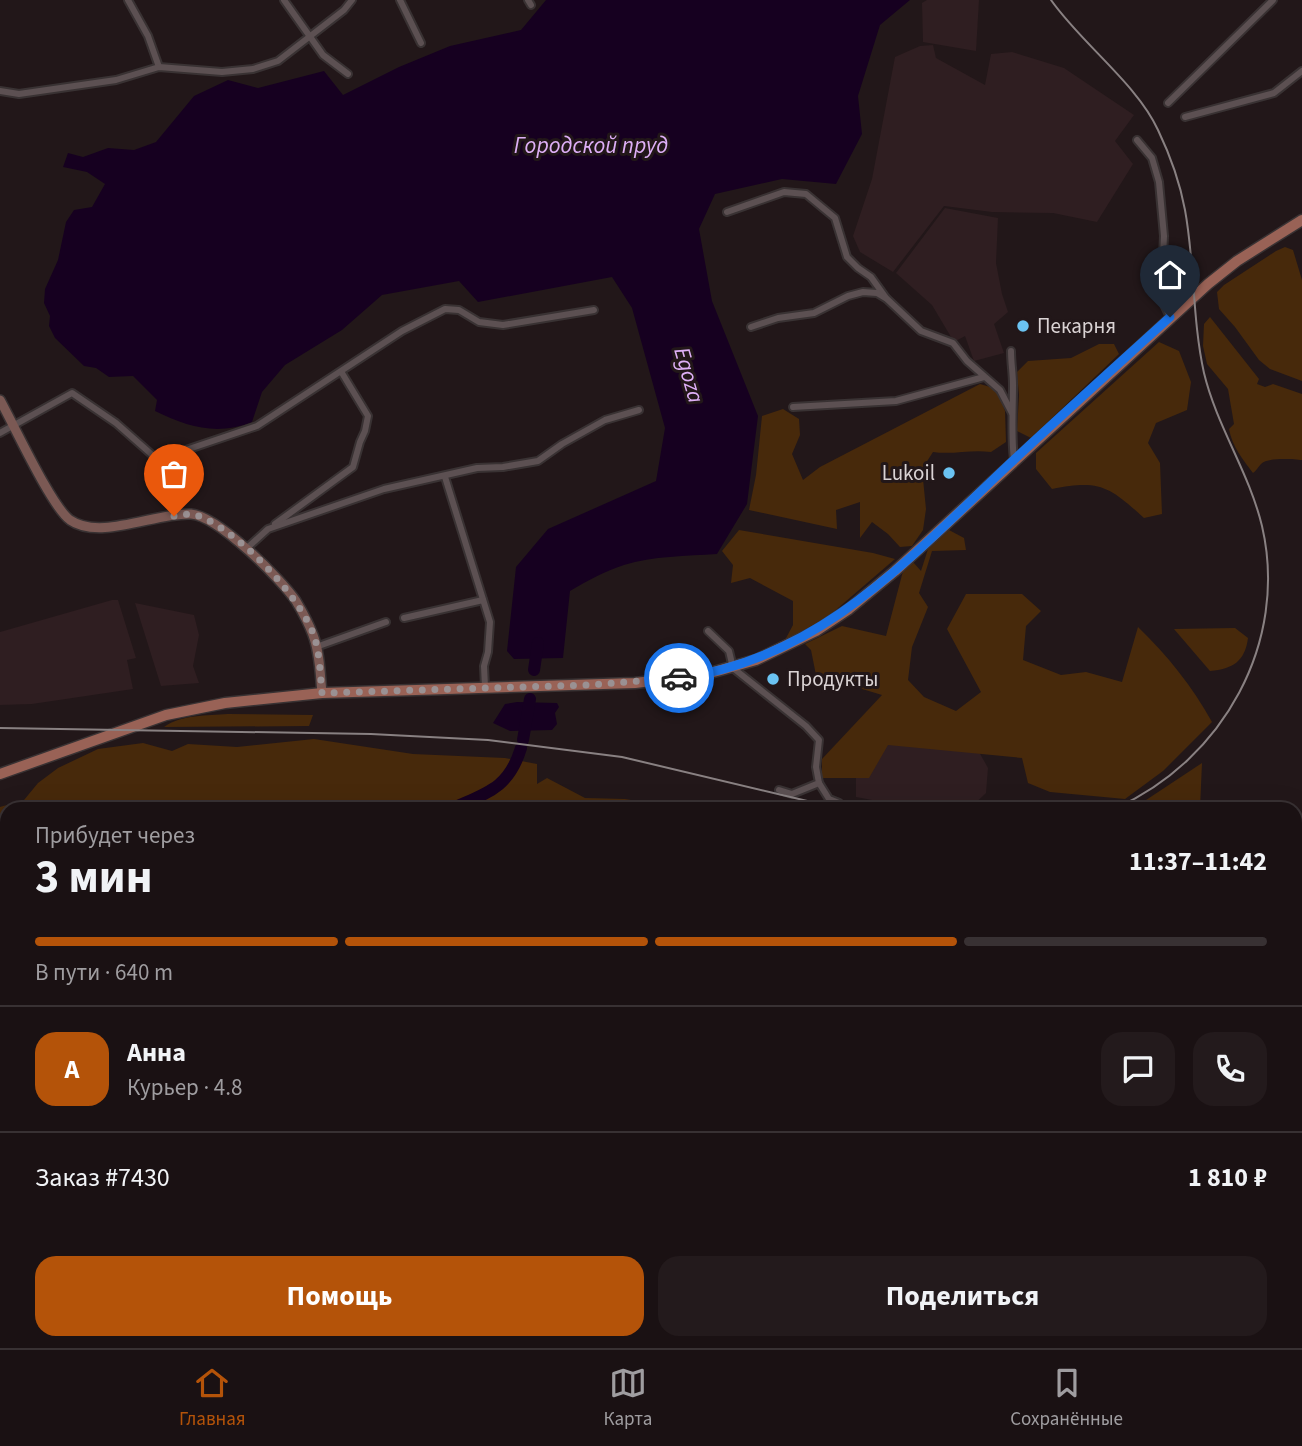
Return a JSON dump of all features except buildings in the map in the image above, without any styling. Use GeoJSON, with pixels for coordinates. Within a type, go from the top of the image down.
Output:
{"type":"FeatureCollection","features":[{"type":"Feature","properties":{"kind":"main road"},"geometry":{"type":"LineString","coordinates":[[0,774],[166,715],[225,703],[322,693],[656,681],[733,668],[780,650],[849,609],[912,555],[1170,317],[1237,261],[1302,220]]}},
{"type":"Feature","properties":{"kind":"street"},"geometry":{"type":"LineString","coordinates":[[128,0],[148,36],[159,67]]}},
{"type":"Feature","properties":{"kind":"street"},"geometry":{"type":"LineString","coordinates":[[284,0],[323,55],[348,74]]}},
{"type":"Feature","properties":{"kind":"street"},"geometry":{"type":"LineString","coordinates":[[0,90],[19,94],[116,80],[159,67],[222,72],[253,69],[278,61],[344,10],[352,0]]}},
{"type":"Feature","properties":{"kind":"street"},"geometry":{"type":"LineString","coordinates":[[400,0],[421,43]]}},
{"type":"Feature","properties":{"kind":"street"},"geometry":{"type":"LineString","coordinates":[[1168,103],[1273,0]]}},
{"type":"Feature","properties":{"kind":"street"},"geometry":{"type":"LineString","coordinates":[[1185,117],[1274,93],[1302,71]]}},
{"type":"Feature","properties":{"kind":"street"},"geometry":{"type":"LineString","coordinates":[[1137,140],[1152,158],[1159,182],[1164,236],[1161,298],[1170,317]]}},
{"type":"Feature","properties":{"kind":"street"},"geometry":{"type":"LineString","coordinates":[[727,212],[783,192],[806,194],[835,218],[847,257],[871,277],[887,299],[921,331],[953,343],[967,362],[1000,390],[1012,413]]}},
{"type":"Feature","properties":{"kind":"street"},"geometry":{"type":"LineString","coordinates":[[751,327],[778,318],[814,313],[848,296],[863,292],[877,293],[887,299]]}},
{"type":"Feature","properties":{"kind":"street"},"geometry":{"type":"LineString","coordinates":[[174,516],[177,453],[257,426],[342,373],[402,331],[445,310],[459,310],[479,321],[503,325],[594,310]]}},
{"type":"Feature","properties":{"kind":"street"},"geometry":{"type":"LineString","coordinates":[[1011,351],[1011,433],[1014,460]]}},
{"type":"Feature","properties":{"kind":"street"},"geometry":{"type":"LineString","coordinates":[[246,549],[268,529],[353,467],[368,416],[342,373]]}},
{"type":"Feature","properties":{"kind":"street"},"geometry":{"type":"LineString","coordinates":[[793,407],[896,401],[984,377]]}},
{"type":"Feature","properties":{"kind":"street"},"geometry":{"type":"LineString","coordinates":[[0,433],[72,393],[116,423],[158,460],[174,488]]}},
{"type":"Feature","properties":{"kind":"street"},"geometry":{"type":"LineString","coordinates":[[0,400],[57,505],[71,520],[80,525],[111,526],[193,514],[211,522],[246,549],[277,578],[296,601],[313,634],[322,693]]}},
{"type":"Feature","properties":{"kind":"street"},"geometry":{"type":"LineString","coordinates":[[268,529],[384,489],[477,468],[538,461],[562,444],[606,420],[639,410]]}},
{"type":"Feature","properties":{"kind":"street"},"geometry":{"type":"LineString","coordinates":[[444,477],[490,622],[484,666],[485,687]]}},
{"type":"Feature","properties":{"kind":"street"},"geometry":{"type":"LineString","coordinates":[[404,618],[482,600]]}},
{"type":"Feature","properties":{"kind":"street"},"geometry":{"type":"LineString","coordinates":[[316,647],[386,622]]}},
{"type":"Feature","properties":{"kind":"street"},"geometry":{"type":"LineString","coordinates":[[708,631],[729,651],[733,668],[767,698],[806,726],[819,740],[816,767],[818,783],[829,799],[836,802]]}},
{"type":"Feature","properties":{"kind":"street"},"geometry":{"type":"LineString","coordinates":[[779,790],[792,794],[818,783]]}},
{"type":"Feature","properties":{"kind":"shaded area"},"geometry":{"type":"Polygon","coordinates":[[[927,0],[979,0],[976,51],[923,42],[922,3],[927,0]]]}},
{"type":"Feature","properties":{"kind":"shaded area"},"geometry":{"type":"Polygon","coordinates":[[[933,45],[936,58],[985,85],[991,54],[1012,52],[1064,68],[1134,115],[1115,141],[1133,164],[1097,222],[1053,213],[992,212],[944,206],[893,272],[860,252],[853,236],[872,179],[895,57],[920,46],[933,45]]]}},
{"type":"Feature","properties":{"kind":"shaded area"},"geometry":{"type":"Polygon","coordinates":[[[945,208],[998,218],[996,263],[1008,312],[994,324],[1004,353],[974,361],[965,336],[954,342],[932,305],[896,273],[945,208]]]}},
{"type":"Feature","properties":{"kind":"shaded area"},"geometry":{"type":"Polygon","coordinates":[[[1285,247],[1293,250],[1302,280],[1302,381],[1270,369],[1259,360],[1219,309],[1217,292],[1224,285],[1285,247]]]}},
{"type":"Feature","properties":{"kind":"shaded area"},"geometry":{"type":"Polygon","coordinates":[[[1210,317],[1259,379],[1257,384],[1265,387],[1273,384],[1302,394],[1302,460],[1269,460],[1253,473],[1242,458],[1229,429],[1234,424],[1228,389],[1207,364],[1203,346],[1204,324],[1210,317]]]}},
{"type":"Feature","properties":{"kind":"shaded area"},"geometry":{"type":"Polygon","coordinates":[[[1159,342],[1179,351],[1191,382],[1187,410],[1156,423],[1148,443],[1160,463],[1162,514],[1144,518],[1122,499],[1103,488],[1082,485],[1052,489],[1036,469],[1036,453],[1159,342]]]}},
{"type":"Feature","properties":{"kind":"shaded area"},"geometry":{"type":"Polygon","coordinates":[[[1099,344],[1114,344],[1119,354],[1031,438],[1017,431],[1017,372],[1028,361],[1071,358],[1099,344]]]}},
{"type":"Feature","properties":{"kind":"shaded area"},"geometry":{"type":"Polygon","coordinates":[[[980,384],[997,389],[1005,411],[1006,442],[991,452],[933,452],[922,469],[926,509],[923,530],[912,546],[900,547],[872,522],[860,538],[860,502],[836,510],[837,529],[749,510],[756,475],[762,416],[783,409],[799,419],[800,435],[792,454],[803,480],[820,467],[980,384]]]}},
{"type":"Feature","properties":{"kind":"shaded area"},"geometry":{"type":"Polygon","coordinates":[[[739,530],[895,559],[816,627],[785,640],[793,625],[793,601],[750,578],[731,583],[733,565],[722,551],[739,530]]]}},
{"type":"Feature","properties":{"kind":"shaded area"},"geometry":{"type":"Polygon","coordinates":[[[949,530],[964,538],[966,550],[932,551],[919,593],[928,607],[912,647],[908,680],[924,697],[956,711],[981,692],[947,629],[966,594],[1022,594],[1041,611],[1026,626],[1023,660],[1061,675],[1086,672],[1122,682],[1138,627],[1179,672],[1212,722],[1163,771],[1125,799],[1050,792],[1028,783],[1022,758],[888,745],[869,778],[822,778],[822,759],[882,695],[816,675],[811,650],[805,644],[842,626],[886,636],[903,571],[913,562],[921,571],[928,549],[949,530]]]}},
{"type":"Feature","properties":{"kind":"shaded area"},"geometry":{"type":"Polygon","coordinates":[[[118,600],[136,658],[127,660],[133,689],[32,704],[0,705],[0,632],[118,600]]]}},
{"type":"Feature","properties":{"kind":"shaded area"},"geometry":{"type":"Polygon","coordinates":[[[135,603],[194,615],[199,635],[193,666],[199,683],[161,686],[135,603]]]}},
{"type":"Feature","properties":{"kind":"shaded area"},"geometry":{"type":"Polygon","coordinates":[[[1235,628],[1248,638],[1244,653],[1231,666],[1210,671],[1174,629],[1235,628]]]}},
{"type":"Feature","properties":{"kind":"shaded area"},"geometry":{"type":"Polygon","coordinates":[[[228,714],[313,715],[309,726],[164,727],[187,718],[228,714]]]}},
{"type":"Feature","properties":{"kind":"shaded area"},"geometry":{"type":"Polygon","coordinates":[[[886,737],[974,743],[988,768],[986,793],[976,802],[883,802],[856,797],[856,771],[886,737]]]}},
{"type":"Feature","properties":{"kind":"shaded area"},"geometry":{"type":"Polygon","coordinates":[[[314,739],[413,754],[505,758],[537,764],[537,784],[547,778],[585,798],[643,802],[17,802],[24,800],[38,783],[58,768],[98,749],[143,743],[172,751],[188,744],[237,747],[314,739]]]}},
{"type":"Feature","properties":{"kind":"shaded area"},"geometry":{"type":"Polygon","coordinates":[[[1202,763],[1200,802],[1143,802],[1202,763]]]}},
{"type":"Feature","properties":{"kind":"water","name":"Городской пруд"},"geometry":{"type":"Polygon","coordinates":[[[546,0],[910,0],[880,25],[858,96],[862,134],[836,184],[782,179],[715,194],[699,229],[712,301],[758,416],[747,504],[717,554],[635,562],[590,580],[570,591],[563,658],[514,659],[507,651],[516,567],[548,529],[656,481],[665,428],[632,308],[612,277],[478,302],[459,281],[382,295],[342,330],[285,365],[262,392],[252,422],[215,429],[191,425],[155,411],[157,400],[133,376],[109,377],[96,368],[84,366],[55,338],[49,326],[50,316],[44,303],[45,289],[58,260],[66,222],[74,210],[92,207],[105,184],[87,172],[63,167],[68,153],[83,157],[108,148],[134,150],[156,142],[194,96],[228,80],[258,88],[324,71],[343,95],[399,67],[450,46],[521,30],[546,0]]]}},
{"type":"Feature","properties":{"kind":"water"},"geometry":{"type":"Polygon","coordinates":[[[557,703],[557,724],[552,730],[510,731],[493,723],[505,704],[557,703]]]}},
{"type":"Feature","properties":{"kind":"waterway","name":"Egoza"},"geometry":{"type":"LineString","coordinates":[[534,670],[538,643]]}},
{"type":"Feature","properties":{"kind":"waterway","name":"Egoza"},"geometry":{"type":"LineString","coordinates":[[523,740],[530,699]]}},
{"type":"Feature","properties":{"kind":"waterway","name":"Egoza"},"geometry":{"type":"LineString","coordinates":[[466,802],[503,781],[521,748]]}},
{"type":"Feature","properties":{"kind":"railway"},"geometry":{"type":"LineString","coordinates":[[1051,0],[1137,96],[1158,130],[1170,159],[1185,210],[1197,332],[1204,373],[1256,506],[1262,526],[1268,569],[1266,612],[1256,654],[1239,692],[1216,728],[1188,760],[1154,787],[1127,802]]}},
{"type":"Feature","properties":{"kind":"railway"},"geometry":{"type":"LineString","coordinates":[[0,728],[371,734],[488,740],[622,757],[812,802]]}},
{"type":"Feature","properties":{"kind":"way so far"},"geometry":{"type":"LineString","coordinates":[[174,516],[193,514],[211,522],[277,578],[296,601],[313,634],[322,693],[589,685],[679,678]]}},
{"type":"Feature","properties":{"kind":"place","name":"Пекарня"},"geometry":{"type":"Point","coordinates":[1023,326]}},
{"type":"Feature","properties":{"kind":"place","name":"Lukoil"},"geometry":{"type":"Point","coordinates":[949,473]}},
{"type":"Feature","properties":{"kind":"place","name":"Продукты"},"geometry":{"type":"Point","coordinates":[773,679]}},
{"type":"Feature","properties":{"kind":"route"},"geometry":{"type":"LineString","coordinates":[[679,678],[714,673],[756,660],[816,631],[849,609],[955,517],[1170,317]]}}]}
